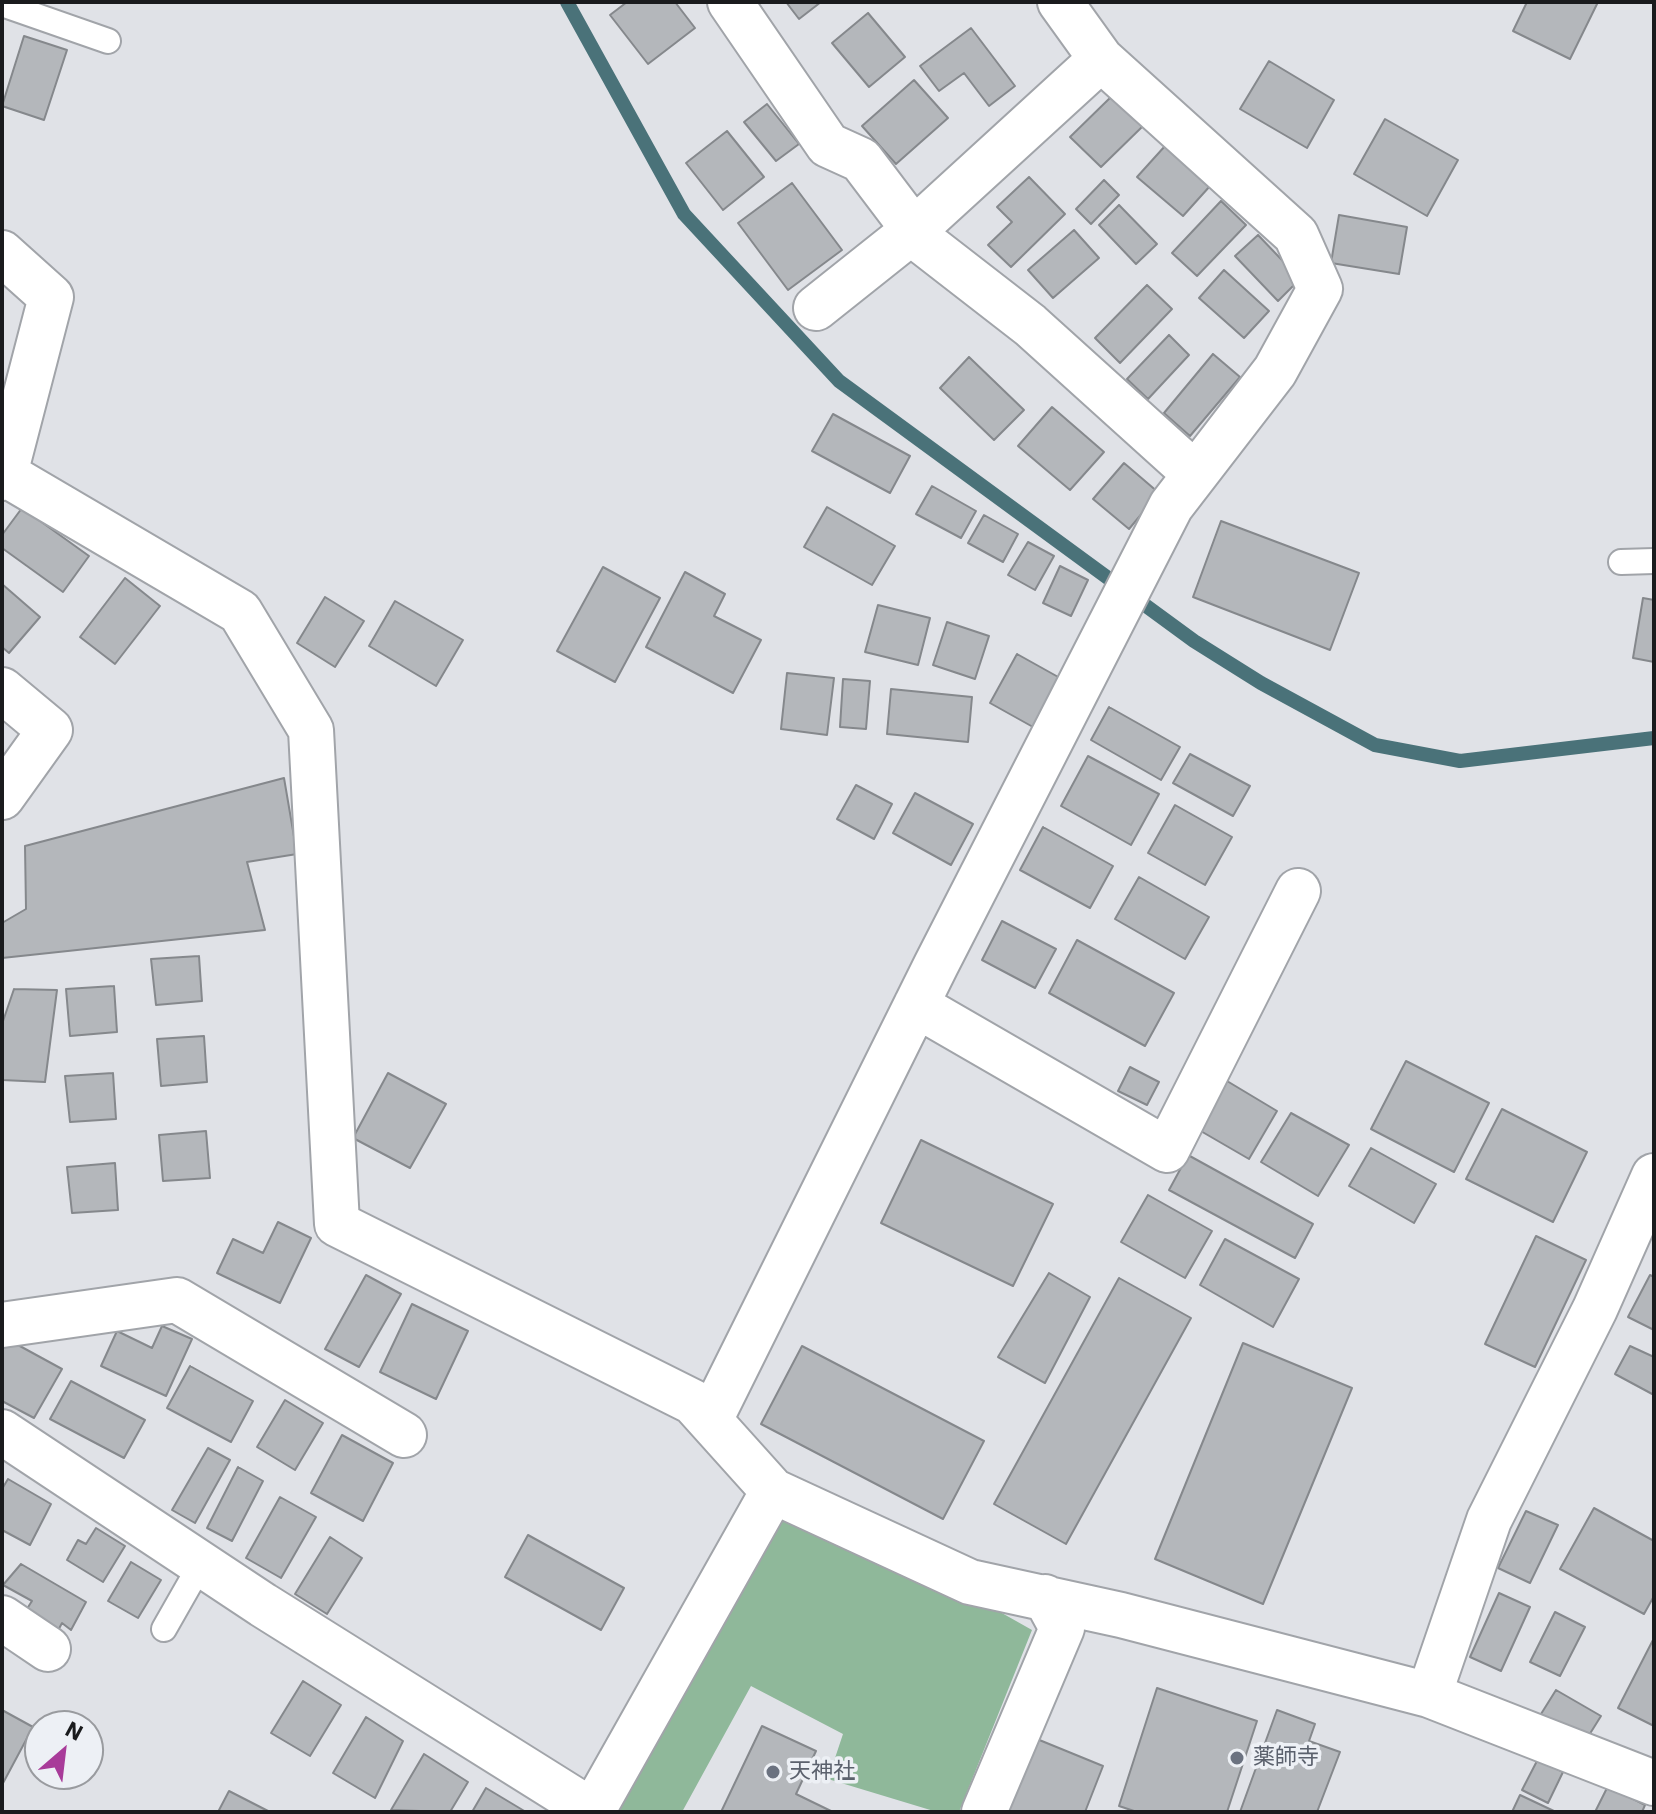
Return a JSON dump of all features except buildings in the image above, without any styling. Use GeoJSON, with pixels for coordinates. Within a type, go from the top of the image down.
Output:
{"type":"FeatureCollection","features":[{"type":"Feature","properties":{"kind":"street"},"geometry":{"type":"LineString","coordinates":[[730,2],[828,145],[861,160],[923,242],[1030,325],[1195,474]]}},
{"type":"Feature","properties":{"kind":"street"},"geometry":{"type":"LineString","coordinates":[[710,1420],[916,1005],[1171,506],[1275,371],[1320,289],[1296,235],[1101,59],[1060,2]]}},
{"type":"Feature","properties":{"kind":"street"},"geometry":{"type":"LineString","coordinates":[[816,308],[914,230],[1101,59]]}},
{"type":"Feature","properties":{"kind":"street"},"geometry":{"type":"LineString","coordinates":[[2,253],[51,297],[3,476],[240,612],[311,730],[337,1224],[693,1402],[773,1491],[970,1582],[1045,1597],[1429,1695],[1654,1783]]}},
{"type":"Feature","properties":{"kind":"street"},"geometry":{"type":"LineString","coordinates":[[2,690],[50,730],[2,797]]}},
{"type":"Feature","properties":{"kind":"street"},"geometry":{"type":"LineString","coordinates":[[916,1005],[1167,1150],[1298,891]]}},
{"type":"Feature","properties":{"kind":"street"},"geometry":{"type":"LineString","coordinates":[[1429,1695],[1489,1520],[1595,1309],[1654,1176]]}},
{"type":"Feature","properties":{"kind":"street"},"geometry":{"type":"LineString","coordinates":[[2,1325],[177,1300],[404,1435]]}},
{"type":"Feature","properties":{"kind":"street"},"geometry":{"type":"LineString","coordinates":[[2,1432],[201,1564],[592,1811],[773,1491]]}},
{"type":"Feature","properties":{"kind":"street"},"geometry":{"type":"LineString","coordinates":[[984,1812],[1062,1628],[1045,1597]]}},
{"type":"Feature","properties":{"kind":"street"},"geometry":{"type":"LineString","coordinates":[[2,1618],[48,1649]]}},
{"type":"Feature","properties":{"kind":"lane"},"geometry":{"type":"LineString","coordinates":[[2,4],[108,41]]}},
{"type":"Feature","properties":{"kind":"lane"},"geometry":{"type":"LineString","coordinates":[[1621,562],[1654,561]]}},
{"type":"Feature","properties":{"kind":"lane"},"geometry":{"type":"LineString","coordinates":[[164,1629],[201,1564]]}},
{"type":"Feature","properties":{"kind":"green space"},"geometry":{"type":"Polygon","coordinates":[[[786,1510],[977,1599],[1032,1630],[959,1812],[937,1812],[828,1779],[843,1734],[751,1686],[682,1812],[605,1812],[786,1510]]]}},
{"type":"Feature","properties":{"kind":"waterway"},"geometry":{"type":"LineString","coordinates":[[567,2],[684,214],[839,381],[1194,641],[1261,683],[1375,745],[1460,761],[1654,738]]}},
{"type":"Feature","properties":{"kind":"place","name":"薬師寺"},"geometry":{"type":"Point","coordinates":[1237,1758]}},
{"type":"Feature","properties":{"kind":"place","name":"天神社"},"geometry":{"type":"Point","coordinates":[773,1772]}}]}
